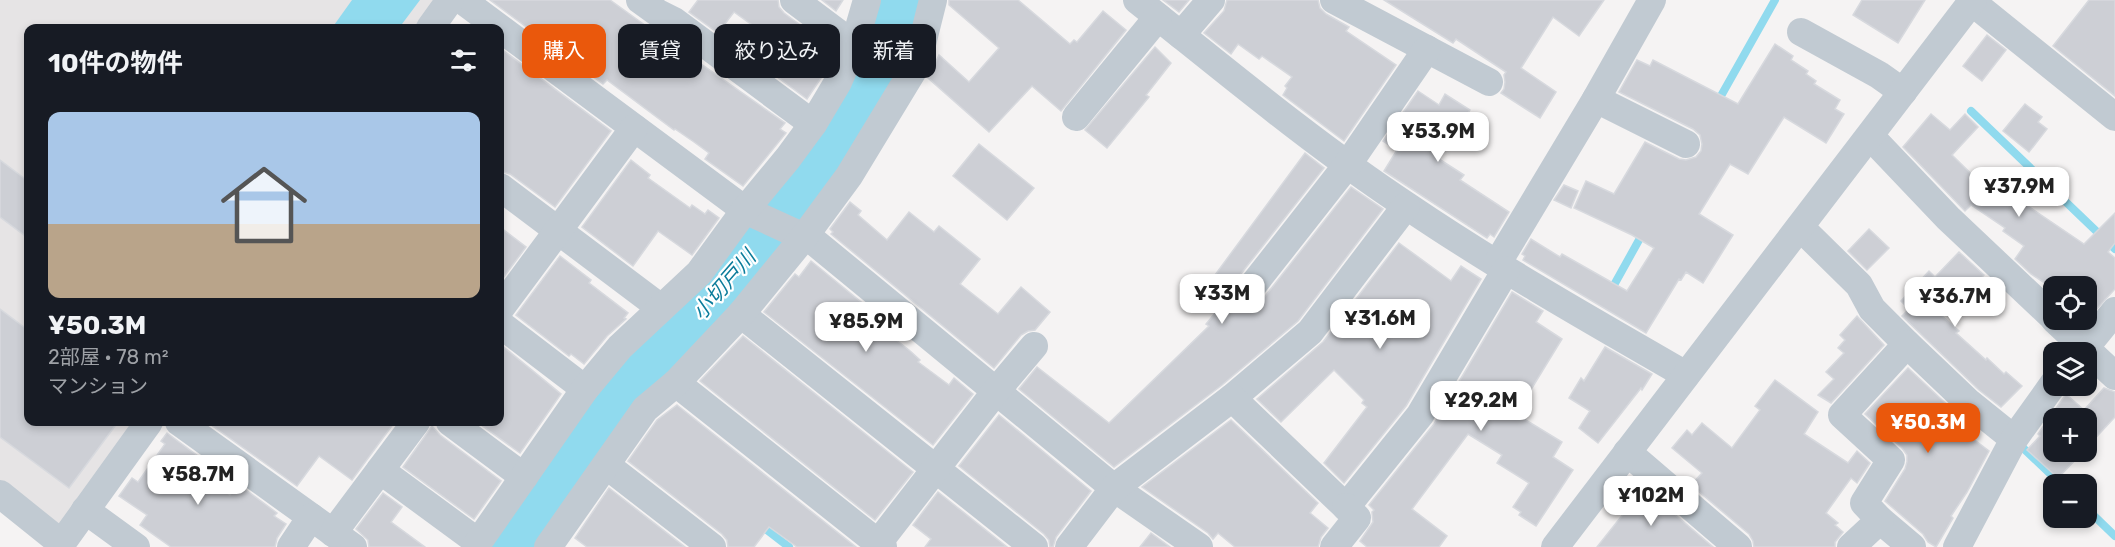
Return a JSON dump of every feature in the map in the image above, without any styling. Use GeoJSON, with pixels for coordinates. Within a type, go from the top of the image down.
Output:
{"type":"FeatureCollection","features":[{"type":"Feature","properties":{"kind":"street"},"geometry":{"type":"LineString","coordinates":[[433,24],[450,0]]}},
{"type":"Feature","properties":{"kind":"street"},"geometry":{"type":"LineString","coordinates":[[462,0],[494,24]]}},
{"type":"Feature","properties":{"kind":"street"},"geometry":{"type":"LineString","coordinates":[[640,0],[658,14],[682,10],[813,124]]}},
{"type":"Feature","properties":{"kind":"street"},"geometry":{"type":"LineString","coordinates":[[794,0],[852,44]]}},
{"type":"Feature","properties":{"kind":"street"},"geometry":{"type":"LineString","coordinates":[[860,24],[867,0]]}},
{"type":"Feature","properties":{"kind":"street"},"geometry":{"type":"LineString","coordinates":[[557,544],[606,465],[645,409],[676,382],[741,314],[849,176],[917,64],[933,0]]}},
{"type":"Feature","properties":{"kind":"street"},"geometry":{"type":"LineString","coordinates":[[1181,35],[1212,0]]}},
{"type":"Feature","properties":{"kind":"street"},"geometry":{"type":"LineString","coordinates":[[1334,0],[1489,82]]}},
{"type":"Feature","properties":{"kind":"street"},"geometry":{"type":"LineString","coordinates":[[1346,507],[1420,415],[1652,0]]}},
{"type":"Feature","properties":{"kind":"street"},"geometry":{"type":"LineString","coordinates":[[1555,547],[1972,1],[2115,117]]}},
{"type":"Feature","properties":{"kind":"street"},"geometry":{"type":"LineString","coordinates":[[1077,117],[1148,9],[1286,120],[1406,206],[1502,267],[1686,375]]}},
{"type":"Feature","properties":{"kind":"street"},"geometry":{"type":"LineString","coordinates":[[504,31],[750,213],[802,235],[1114,488],[1199,547]]}},
{"type":"Feature","properties":{"kind":"street"},"geometry":{"type":"LineString","coordinates":[[1801,32],[1879,75],[1903,92]]}},
{"type":"Feature","properties":{"kind":"street"},"geometry":{"type":"LineString","coordinates":[[380,470],[476,544],[585,389],[620,347],[699,273],[750,213],[813,124],[838,82],[852,50]]}},
{"type":"Feature","properties":{"kind":"street"},"geometry":{"type":"LineString","coordinates":[[1248,296],[1348,164],[1427,50]]}},
{"type":"Feature","properties":{"kind":"street"},"geometry":{"type":"LineString","coordinates":[[1596,99],[1686,144]]}},
{"type":"Feature","properties":{"kind":"street"},"geometry":{"type":"LineString","coordinates":[[504,304],[634,128]]}},
{"type":"Feature","properties":{"kind":"street"},"geometry":{"type":"LineString","coordinates":[[1870,136],[1948,218],[2043,309]]}},
{"type":"Feature","properties":{"kind":"street"},"geometry":{"type":"LineString","coordinates":[[504,190],[661,308]]}},
{"type":"Feature","properties":{"kind":"street"},"geometry":{"type":"LineString","coordinates":[[1069,547],[1114,488],[1232,398],[1310,332],[1406,206]]}},
{"type":"Feature","properties":{"kind":"street"},"geometry":{"type":"LineString","coordinates":[[1800,227],[1859,285],[1872,309],[1907,344],[1968,402],[2014,440]]}},
{"type":"Feature","properties":{"kind":"street"},"geometry":{"type":"LineString","coordinates":[[2086,342],[2115,311]]}},
{"type":"Feature","properties":{"kind":"street"},"geometry":{"type":"LineString","coordinates":[[741,314],[1034,547]]}},
{"type":"Feature","properties":{"kind":"street"},"geometry":{"type":"LineString","coordinates":[[504,327],[585,389]]}},
{"type":"Feature","properties":{"kind":"street"},"geometry":{"type":"LineString","coordinates":[[2064,330],[2075,342]]}},
{"type":"Feature","properties":{"kind":"street"},"geometry":{"type":"LineString","coordinates":[[1907,344],[1842,415],[1891,460],[1864,503],[1912,547]]}},
{"type":"Feature","properties":{"kind":"street"},"geometry":{"type":"LineString","coordinates":[[676,382],[879,546],[936,468],[1034,346]]}},
{"type":"Feature","properties":{"kind":"street"},"geometry":{"type":"LineString","coordinates":[[2097,362],[2115,376]]}},
{"type":"Feature","properties":{"kind":"street"},"geometry":{"type":"LineString","coordinates":[[1958,547],[2014,440],[2045,396]]}},
{"type":"Feature","properties":{"kind":"street"},"geometry":{"type":"LineString","coordinates":[[1232,398],[1358,518],[1334,547]]}},
{"type":"Feature","properties":{"kind":"street"},"geometry":{"type":"LineString","coordinates":[[0,494],[60,545],[145,426]]}},
{"type":"Feature","properties":{"kind":"street"},"geometry":{"type":"LineString","coordinates":[[184,426],[332,532]]}},
{"type":"Feature","properties":{"kind":"street"},"geometry":{"type":"LineString","coordinates":[[291,547],[332,532],[413,426]]}},
{"type":"Feature","properties":{"kind":"street"},"geometry":{"type":"LineString","coordinates":[[455,426],[524,477]]}},
{"type":"Feature","properties":{"kind":"street"},"geometry":{"type":"LineString","coordinates":[[1627,452],[1738,547]]}},
{"type":"Feature","properties":{"kind":"street"},"geometry":{"type":"LineString","coordinates":[[606,465],[712,547]]}},
{"type":"Feature","properties":{"kind":"street"},"geometry":{"type":"LineString","coordinates":[[85,510],[136,547]]}},
{"type":"Feature","properties":{"kind":"street"},"geometry":{"type":"LineString","coordinates":[[1851,547],[1880,520]]}},
{"type":"Feature","properties":{"kind":"shaded area"},"geometry":{"type":"Polygon","coordinates":[[[0,0],[438,0],[420,24],[24,24],[24,426],[135,426],[58,533],[0,487],[0,0]]]}},
{"type":"Feature","properties":{"kind":"water"},"geometry":{"type":"Polygon","coordinates":[[[352,0],[420,0],[402,24],[335,24],[352,0]]]}},
{"type":"Feature","properties":{"kind":"building"},"geometry":{"type":"Polygon","coordinates":[[[490,0],[610,0],[643,24],[618,24],[618,78],[702,78],[702,65],[714,73],[714,78],[721,78],[785,123],[780,129],[786,133],[743,186],[705,159],[709,153],[607,80],[603,84],[595,78],[606,78],[606,24],[522,24],[490,0]]]}},
{"type":"Feature","properties":{"kind":"building"},"geometry":{"type":"Polygon","coordinates":[[[698,0],[778,0],[779,7],[784,13],[799,24],[751,24],[734,12],[725,24],[714,24],[714,30],[689,12],[698,0]]]}},
{"type":"Feature","properties":{"kind":"building"},"geometry":{"type":"Polygon","coordinates":[[[822,0],[843,0],[836,11],[822,0]]]}},
{"type":"Feature","properties":{"kind":"building"},"geometry":{"type":"Polygon","coordinates":[[[949,0],[1018,0],[1070,44],[1074,40],[1077,42],[1103,11],[1126,30],[1061,111],[1032,86],[989,132],[928,78],[936,78],[936,61],[939,55],[969,82],[999,48],[949,5],[949,0]]]}},
{"type":"Feature","properties":{"kind":"building"},"geometry":{"type":"Polygon","coordinates":[[[1163,0],[1189,0],[1179,12],[1163,0]]]}},
{"type":"Feature","properties":{"kind":"building"},"geometry":{"type":"Polygon","coordinates":[[[1227,0],[1318,0],[1320,8],[1326,14],[1349,27],[1346,31],[1396,65],[1344,141],[1283,95],[1287,88],[1285,86],[1292,77],[1262,56],[1259,59],[1238,44],[1231,54],[1204,33],[1224,11],[1227,0]]]}},
{"type":"Feature","properties":{"kind":"building"},"geometry":{"type":"Polygon","coordinates":[[[1384,0],[1604,0],[1579,36],[1553,17],[1521,68],[1556,92],[1540,118],[1501,93],[1504,89],[1506,72],[1456,39],[1453,43],[1384,0]]]}},
{"type":"Feature","properties":{"kind":"building"},"geometry":{"type":"Polygon","coordinates":[[[1862,0],[1925,0],[1898,43],[1853,15],[1862,0]]]}},
{"type":"Feature","properties":{"kind":"building"},"geometry":{"type":"Polygon","coordinates":[[[2089,0],[2115,0],[2115,96],[2053,46],[2089,0]]]}},
{"type":"Feature","properties":{"kind":"building"},"geometry":{"type":"Polygon","coordinates":[[[1987,35],[2006,50],[1982,81],[1963,66],[1987,35]]]}},
{"type":"Feature","properties":{"kind":"building"},"geometry":{"type":"Polygon","coordinates":[[[1775,44],[1793,56],[1791,60],[1808,71],[1806,74],[1816,81],[1814,84],[1840,100],[1835,109],[1844,114],[1826,143],[1784,117],[1748,174],[1730,164],[1699,214],[1733,235],[1703,283],[1686,272],[1681,280],[1679,279],[1646,333],[1523,260],[1525,256],[1522,254],[1531,239],[1560,257],[1562,254],[1627,291],[1654,248],[1574,208],[1586,181],[1614,194],[1645,142],[1679,159],[1686,160],[1696,157],[1701,151],[1702,144],[1700,135],[1693,129],[1619,92],[1637,60],[1650,66],[1653,60],[1738,104],[1775,44]]]}},
{"type":"Feature","properties":{"kind":"building"},"geometry":{"type":"Polygon","coordinates":[[[1155,47],[1171,63],[1146,95],[1149,97],[1107,148],[1085,130],[1155,47]]]}},
{"type":"Feature","properties":{"kind":"building"},"geometry":{"type":"Polygon","coordinates":[[[504,51],[522,64],[522,78],[540,78],[611,131],[555,207],[510,174],[504,172],[504,51]]]}},
{"type":"Feature","properties":{"kind":"building"},"geometry":{"type":"Polygon","coordinates":[[[779,78],[821,78],[807,99],[779,78]]]}},
{"type":"Feature","properties":{"kind":"building"},"geometry":{"type":"Polygon","coordinates":[[[1418,91],[1439,105],[1445,94],[1470,110],[1439,159],[1464,175],[1460,180],[1509,212],[1494,237],[1490,234],[1487,238],[1384,171],[1397,150],[1383,141],[1418,91]]]}},
{"type":"Feature","properties":{"kind":"building"},"geometry":{"type":"Polygon","coordinates":[[[2025,104],[2042,117],[2038,122],[2047,129],[2029,152],[2003,131],[2025,104]]]}},
{"type":"Feature","properties":{"kind":"building"},"geometry":{"type":"Polygon","coordinates":[[[1931,114],[1950,130],[1965,114],[1978,127],[1952,155],[1994,196],[2002,185],[2020,198],[2019,200],[2084,244],[2115,213],[2115,243],[2108,252],[2115,258],[2115,289],[2097,308],[2097,276],[2043,276],[2043,282],[2031,274],[2015,259],[2024,246],[2003,231],[2005,228],[1971,205],[1965,211],[1903,147],[1931,114]]]}},
{"type":"Feature","properties":{"kind":"building"},"geometry":{"type":"Polygon","coordinates":[[[979,144],[1034,188],[1007,220],[953,176],[979,144]]]}},
{"type":"Feature","properties":{"kind":"building"},"geometry":{"type":"Polygon","coordinates":[[[1305,153],[1324,168],[1233,284],[1230,291],[1231,300],[1236,307],[1244,310],[1252,309],[1259,304],[1351,187],[1383,209],[1298,321],[1222,385],[1114,467],[1019,389],[1037,367],[1109,423],[1209,326],[1206,324],[1216,312],[1198,298],[1305,153]]]}},
{"type":"Feature","properties":{"kind":"building"},"geometry":{"type":"Polygon","coordinates":[[[0,160],[24,178],[24,235],[0,217],[0,160]]]}},
{"type":"Feature","properties":{"kind":"building"},"geometry":{"type":"Polygon","coordinates":[[[631,160],[650,175],[648,178],[690,208],[692,205],[705,214],[708,210],[719,218],[692,255],[658,231],[633,266],[582,227],[631,160]]]}},
{"type":"Feature","properties":{"kind":"building"},"geometry":{"type":"Polygon","coordinates":[[[1564,185],[1578,191],[1571,208],[1554,200],[1564,185]]]}},
{"type":"Feature","properties":{"kind":"building"},"geometry":{"type":"Polygon","coordinates":[[[850,202],[861,211],[858,215],[887,240],[909,212],[934,232],[939,226],[980,259],[960,284],[998,314],[1021,287],[1050,312],[1035,330],[1021,335],[994,368],[831,234],[833,232],[830,229],[850,202]]]}},
{"type":"Feature","properties":{"kind":"building"},"geometry":{"type":"Polygon","coordinates":[[[1869,229],[1889,248],[1867,270],[1848,251],[1869,229]]]}},
{"type":"Feature","properties":{"kind":"building"},"geometry":{"type":"Polygon","coordinates":[[[504,230],[526,247],[504,277],[504,230]]]}},
{"type":"Feature","properties":{"kind":"building"},"geometry":{"type":"Polygon","coordinates":[[[1399,243],[1451,281],[1461,266],[1481,279],[1406,406],[1344,483],[1324,463],[1367,407],[1362,403],[1364,400],[1334,370],[1281,422],[1257,399],[1323,342],[1399,243]]]}},
{"type":"Feature","properties":{"kind":"building"},"geometry":{"type":"Polygon","coordinates":[[[1959,252],[1984,275],[1974,286],[1971,283],[1941,315],[1959,331],[1956,333],[1986,360],[1987,358],[2004,374],[2006,372],[2022,386],[2001,407],[1979,390],[1902,316],[1909,309],[1901,301],[1929,271],[1935,277],[1959,252]]]}},
{"type":"Feature","properties":{"kind":"building"},"geometry":{"type":"Polygon","coordinates":[[[560,256],[591,280],[589,283],[628,313],[624,318],[626,319],[607,336],[584,364],[571,354],[569,356],[516,315],[560,256]]]}},
{"type":"Feature","properties":{"kind":"building"},"geometry":{"type":"Polygon","coordinates":[[[811,261],[861,302],[856,309],[909,350],[920,360],[918,362],[949,385],[954,378],[973,394],[933,445],[764,312],[795,274],[799,277],[811,261]]]}},
{"type":"Feature","properties":{"kind":"building"},"geometry":{"type":"Polygon","coordinates":[[[1512,292],[1543,311],[1536,322],[1562,339],[1516,414],[1562,442],[1553,457],[1573,470],[1536,526],[1519,515],[1521,512],[1513,507],[1529,483],[1497,463],[1502,455],[1468,434],[1412,509],[1447,536],[1439,547],[1367,547],[1360,541],[1373,522],[1372,512],[1374,510],[1369,505],[1434,424],[1512,292]]]}},
{"type":"Feature","properties":{"kind":"building"},"geometry":{"type":"Polygon","coordinates":[[[0,309],[24,327],[24,426],[115,426],[69,488],[0,437],[0,309]]]}},
{"type":"Feature","properties":{"kind":"building"},"geometry":{"type":"Polygon","coordinates":[[[1857,316],[1884,345],[1831,403],[1818,395],[1834,379],[1826,372],[1844,353],[1838,348],[1845,340],[1840,335],[1857,316]]]}},
{"type":"Feature","properties":{"kind":"building"},"geometry":{"type":"Polygon","coordinates":[[[743,336],[913,472],[875,520],[700,381],[743,336]]]}},
{"type":"Feature","properties":{"kind":"building"},"geometry":{"type":"Polygon","coordinates":[[[504,347],[561,394],[520,453],[483,426],[504,426],[504,347]]]}},
{"type":"Feature","properties":{"kind":"building"},"geometry":{"type":"Polygon","coordinates":[[[1605,347],[1652,374],[1642,390],[1641,388],[1598,443],[1579,428],[1590,411],[1569,398],[1581,378],[1584,381],[1605,347]]]}},
{"type":"Feature","properties":{"kind":"building"},"geometry":{"type":"Polygon","coordinates":[[[1908,368],[1978,431],[1972,438],[1989,451],[1951,516],[1953,518],[1936,547],[1885,501],[1905,469],[1907,455],[1865,414],[1908,368]]]}},
{"type":"Feature","properties":{"kind":"building"},"geometry":{"type":"Polygon","coordinates":[[[1775,380],[1818,412],[1804,434],[1848,463],[1857,451],[1870,463],[1857,483],[1851,478],[1826,513],[1838,523],[1835,525],[1843,532],[1835,542],[1835,547],[1754,547],[1749,534],[1691,485],[1702,473],[1672,448],[1687,430],[1692,435],[1702,423],[1732,448],[1760,410],[1755,406],[1775,380]]]}},
{"type":"Feature","properties":{"kind":"building"},"geometry":{"type":"Polygon","coordinates":[[[2104,388],[2115,392],[2115,417],[2097,436],[2097,408],[2086,408],[2104,388]]]}},
{"type":"Feature","properties":{"kind":"building"},"geometry":{"type":"Polygon","coordinates":[[[2065,396],[2068,396],[2082,408],[2056,408],[2065,396]]]}},
{"type":"Feature","properties":{"kind":"building"},"geometry":{"type":"Polygon","coordinates":[[[677,405],[856,547],[797,547],[769,527],[754,547],[728,547],[727,540],[722,534],[628,461],[657,420],[677,405]]]}},
{"type":"Feature","properties":{"kind":"building"},"geometry":{"type":"Polygon","coordinates":[[[999,415],[1091,491],[1056,537],[1053,547],[1050,547],[1049,540],[1044,534],[959,466],[999,415]]]}},
{"type":"Feature","properties":{"kind":"building"},"geometry":{"type":"Polygon","coordinates":[[[1231,420],[1318,503],[1310,513],[1328,528],[1321,537],[1318,547],[1235,547],[1218,533],[1213,539],[1208,533],[1142,487],[1231,420]]]}},
{"type":"Feature","properties":{"kind":"building"},"geometry":{"type":"Polygon","coordinates":[[[213,426],[392,426],[352,480],[319,456],[297,486],[213,426]]]}},
{"type":"Feature","properties":{"kind":"building"},"geometry":{"type":"Polygon","coordinates":[[[432,426],[440,435],[501,481],[474,519],[403,467],[432,426]]]}},
{"type":"Feature","properties":{"kind":"building"},"geometry":{"type":"Polygon","coordinates":[[[2043,427],[2043,462],[2073,462],[2062,474],[2054,474],[2027,450],[2040,436],[2038,434],[2043,427]]]}},
{"type":"Feature","properties":{"kind":"building"},"geometry":{"type":"Polygon","coordinates":[[[167,433],[202,459],[194,470],[230,495],[238,484],[277,513],[274,516],[286,524],[277,538],[275,547],[171,547],[140,525],[147,515],[119,496],[132,478],[138,482],[165,444],[161,441],[167,433]]]}},
{"type":"Feature","properties":{"kind":"building"},"geometry":{"type":"Polygon","coordinates":[[[609,488],[685,547],[587,547],[575,538],[609,488]]]}},
{"type":"Feature","properties":{"kind":"building"},"geometry":{"type":"Polygon","coordinates":[[[1644,488],[1713,547],[1597,547],[1644,488]]]}},
{"type":"Feature","properties":{"kind":"building"},"geometry":{"type":"Polygon","coordinates":[[[938,492],[1007,547],[925,547],[931,539],[913,525],[938,492]]]}},
{"type":"Feature","properties":{"kind":"building"},"geometry":{"type":"Polygon","coordinates":[[[383,493],[402,507],[391,522],[425,547],[369,547],[368,540],[356,529],[383,493]]]}},
{"type":"Feature","properties":{"kind":"building"},"geometry":{"type":"Polygon","coordinates":[[[1151,533],[1170,547],[1140,547],[1151,533]]]}},
{"type":"Feature","properties":{"kind":"waterway","name":"小切戸川"},"geometry":{"type":"LineString","coordinates":[[510,547],[620,389],[717,299],[756,252],[791,199],[831,152],[868,88],[891,33],[901,0]]}},
{"type":"Feature","properties":{"kind":"waterway"},"geometry":{"type":"LineString","coordinates":[[1717,103],[1775,0]]}},
{"type":"Feature","properties":{"kind":"waterway"},"geometry":{"type":"LineString","coordinates":[[1971,111],[2115,249]]}},
{"type":"Feature","properties":{"kind":"waterway"},"geometry":{"type":"LineString","coordinates":[[1614,285],[1644,231]]}},
{"type":"Feature","properties":{"kind":"waterway"},"geometry":{"type":"LineString","coordinates":[[2019,450],[2022,447],[2050,474]]}},
{"type":"Feature","properties":{"kind":"waterway"},"geometry":{"type":"LineString","coordinates":[[2097,519],[2115,536]]}},
{"type":"Feature","properties":{"kind":"waterway"},"geometry":{"type":"LineString","coordinates":[[759,524],[789,547]]}}]}
